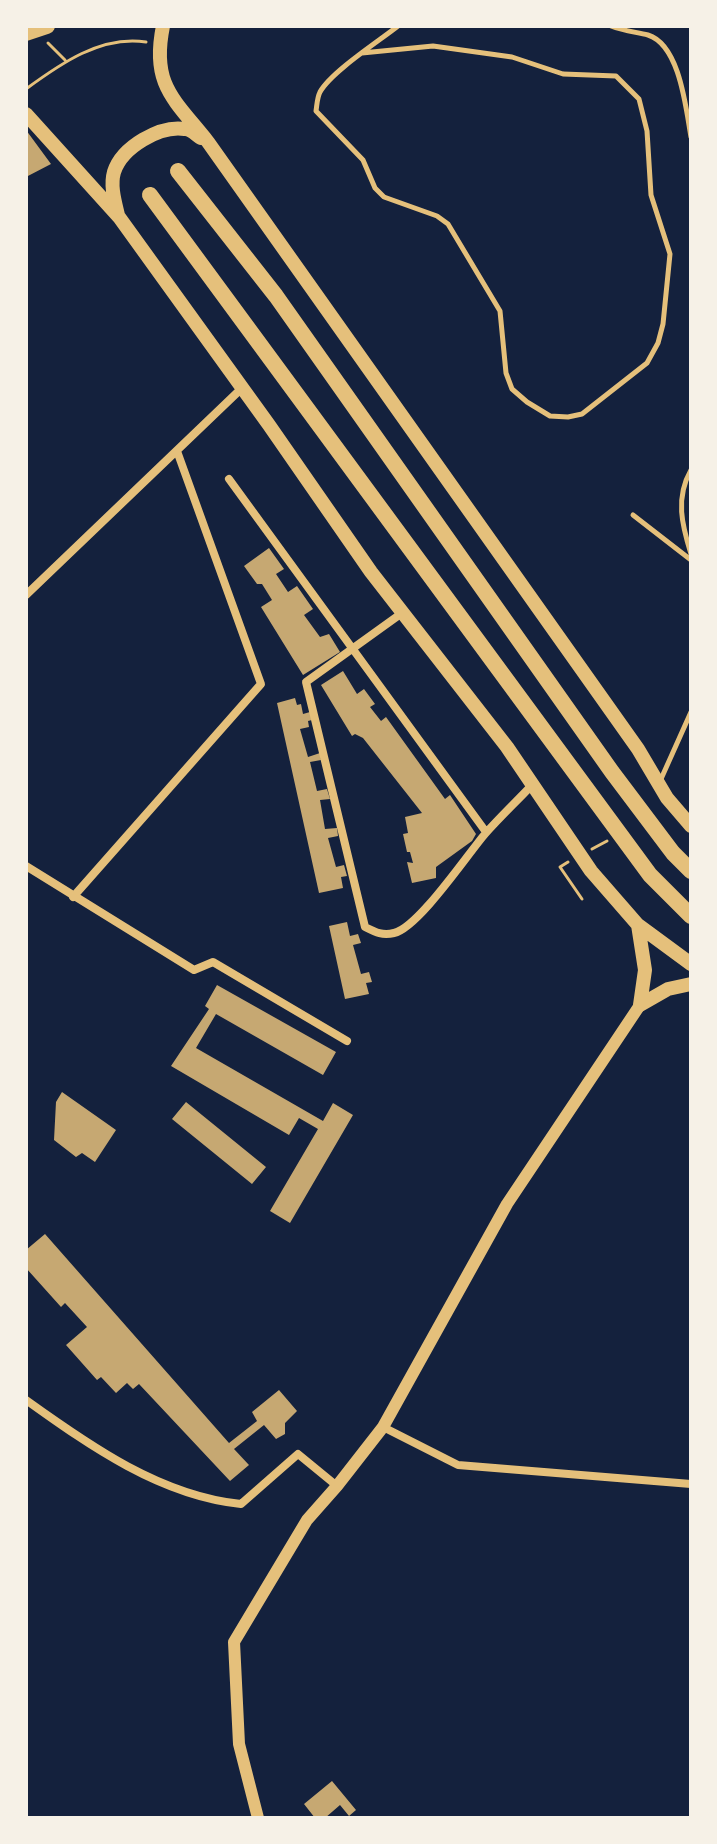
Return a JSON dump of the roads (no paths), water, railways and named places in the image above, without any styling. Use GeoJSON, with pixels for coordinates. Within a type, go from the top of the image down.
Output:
{"type":"FeatureCollection","features":[{"type":"Feature","properties":{"kind":"highway"},"geometry":{"type":"LineString","coordinates":[[26,33],[47,26]]}},
{"type":"Feature","properties":{"kind":"highway"},"geometry":{"type":"LineString","coordinates":[[178,171],[276,296],[612,772],[673,853],[691,871]]}},
{"type":"Feature","properties":{"kind":"highway"},"geometry":{"type":"LineString","coordinates":[[150,195],[650,875],[691,916]]}},
{"type":"Feature","properties":{"kind":"main road"},"geometry":{"type":"LineString","coordinates":[[163,26],[158,51],[163,84],[208,142],[691,826]]}},
{"type":"Feature","properties":{"kind":"main road"},"geometry":{"type":"LineString","coordinates":[[26,114],[119,217],[402,613],[488,722],[591,871],[638,925],[691,964]]}},
{"type":"Feature","properties":{"kind":"main road"},"geometry":{"type":"LineString","coordinates":[[119,217],[113,193],[115,170],[134,146],[159,131],[187,128],[208,142]]}},
{"type":"Feature","properties":{"kind":"main road"},"geometry":{"type":"LineString","coordinates":[[638,925],[645,970],[640,1005]]}},
{"type":"Feature","properties":{"kind":"main road"},"geometry":{"type":"LineString","coordinates":[[640,1005],[668,989],[691,984]]}},
{"type":"Feature","properties":{"kind":"street"},"geometry":{"type":"LineString","coordinates":[[26,595],[242,388]]}},
{"type":"Feature","properties":{"kind":"street"},"geometry":{"type":"LineString","coordinates":[[73,897],[261,684],[177,451]]}},
{"type":"Feature","properties":{"kind":"street"},"geometry":{"type":"LineString","coordinates":[[229,479],[486,832]]}},
{"type":"Feature","properties":{"kind":"street"},"geometry":{"type":"LineString","coordinates":[[402,613],[306,682],[365,927],[380,934],[396,933],[412,921],[459,869],[486,832],[532,785]]}},
{"type":"Feature","properties":{"kind":"street"},"geometry":{"type":"LineString","coordinates":[[26,866],[194,970],[213,962],[347,1041]]}},
{"type":"Feature","properties":{"kind":"street"},"geometry":{"type":"LineString","coordinates":[[258,1818],[239,1744],[234,1642],[307,1520],[383,1427],[507,1204],[640,1005]]}},
{"type":"Feature","properties":{"kind":"street"},"geometry":{"type":"LineString","coordinates":[[26,1400],[87,1443],[176,1490],[212,1501],[241,1504],[298,1454],[337,1486]]}},
{"type":"Feature","properties":{"kind":"street"},"geometry":{"type":"LineString","coordinates":[[383,1427],[458,1465],[691,1484]]}},
{"type":"Feature","properties":{"kind":"lane"},"geometry":{"type":"LineString","coordinates":[[362,53],[433,46],[495,53],[563,74],[616,76],[639,99],[647,131],[651,195],[670,254],[663,324],[658,343],[647,363],[590,410],[568,417],[550,416],[512,389],[506,373],[500,311],[448,224],[437,216],[384,197],[375,188],[363,160],[316,111],[321,90],[362,53],[398,26]]}},
{"type":"Feature","properties":{"kind":"lane"},"geometry":{"type":"LineString","coordinates":[[611,26],[650,36],[659,42],[671,59],[680,81],[691,137]]}},
{"type":"Feature","properties":{"kind":"lane"},"geometry":{"type":"LineString","coordinates":[[691,470],[681,498],[681,514],[691,557]]}},
{"type":"Feature","properties":{"kind":"lane"},"geometry":{"type":"LineString","coordinates":[[633,515],[691,557]]}},
{"type":"Feature","properties":{"kind":"lane"},"geometry":{"type":"LineString","coordinates":[[659,784],[691,712]]}}]}
